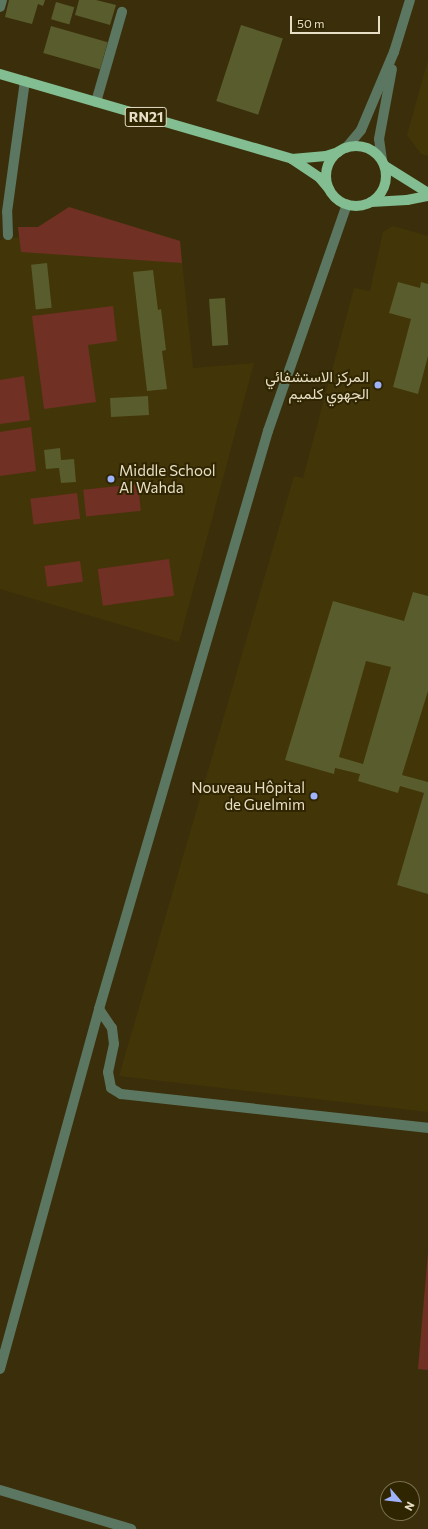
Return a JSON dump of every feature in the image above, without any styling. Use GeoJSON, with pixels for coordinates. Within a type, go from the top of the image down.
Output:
{"type":"FeatureCollection","features":[{"type":"Feature","properties":{"kind":"main road","name":"RN21"},"geometry":{"type":"LineString","coordinates":[[0,74],[292,159],[319,176],[337,199],[347,204],[359,206],[371,202],[407,200],[428,195]]}},
{"type":"Feature","properties":{"kind":"main road","name":"RN21"},"geometry":{"type":"LineString","coordinates":[[292,159],[326,156],[343,149],[362,146],[376,154],[383,163],[428,195]]}},
{"type":"Feature","properties":{"kind":"main road"},"geometry":{"type":"LineString","coordinates":[[329,189],[327,178],[328,168],[333,158],[343,149]]}},
{"type":"Feature","properties":{"kind":"main road"},"geometry":{"type":"LineString","coordinates":[[371,202],[383,189],[386,178],[383,163]]}},
{"type":"Feature","properties":{"kind":"street"},"geometry":{"type":"LineString","coordinates":[[0,7],[2,0]]}},
{"type":"Feature","properties":{"kind":"street"},"geometry":{"type":"LineString","coordinates":[[343,149],[361,130],[394,52],[410,0]]}},
{"type":"Feature","properties":{"kind":"street"},"geometry":{"type":"LineString","coordinates":[[96,102],[122,12]]}},
{"type":"Feature","properties":{"kind":"street"},"geometry":{"type":"LineString","coordinates":[[383,163],[379,139],[394,52]]}},
{"type":"Feature","properties":{"kind":"street"},"geometry":{"type":"LineString","coordinates":[[8,235],[7,212],[24,81]]}},
{"type":"Feature","properties":{"kind":"street"},"geometry":{"type":"LineString","coordinates":[[0,1369],[99,1009],[268,431],[347,204]]}},
{"type":"Feature","properties":{"kind":"street"},"geometry":{"type":"LineString","coordinates":[[99,1009],[112,1028],[114,1044],[108,1072],[111,1088],[121,1094],[428,1128]]}},
{"type":"Feature","properties":{"kind":"street"},"geometry":{"type":"LineString","coordinates":[[0,1490],[131,1529]]}},
{"type":"Feature","properties":{"kind":"shaded area"},"geometry":{"type":"Polygon","coordinates":[[[428,60],[428,156],[421,154],[407,135],[428,60]]]}},
{"type":"Feature","properties":{"kind":"shaded area","name":"Middle School Al Wahda"},"geometry":{"type":"Polygon","coordinates":[[[69,207],[180,241],[193,368],[254,363],[179,642],[0,589],[0,240],[19,237],[18,227],[38,227],[69,207]]]}},
{"type":"Feature","properties":{"kind":"shaded area"},"geometry":{"type":"Polygon","coordinates":[[[69,207],[180,241],[182,263],[21,252],[18,227],[38,227],[69,207]]]}},
{"type":"Feature","properties":{"kind":"shaded area","name":"Nouveau Hôpital de Guelmim"},"geometry":{"type":"Polygon","coordinates":[[[393,226],[428,236],[428,1112],[119,1076],[294,476],[303,478],[354,288],[370,291],[383,232],[393,226]]]}},
{"type":"Feature","properties":{"kind":"shaded area"},"geometry":{"type":"Polygon","coordinates":[[[113,306],[117,341],[88,345],[96,402],[44,409],[32,316],[113,306]]]}},
{"type":"Feature","properties":{"kind":"shaded area"},"geometry":{"type":"Polygon","coordinates":[[[24,376],[30,420],[0,424],[0,380],[24,376]]]}},
{"type":"Feature","properties":{"kind":"shaded area"},"geometry":{"type":"Polygon","coordinates":[[[31,427],[36,471],[0,476],[0,432],[31,427]]]}},
{"type":"Feature","properties":{"kind":"shaded area"},"geometry":{"type":"Polygon","coordinates":[[[138,484],[141,511],[86,517],[83,490],[138,484]]]}},
{"type":"Feature","properties":{"kind":"shaded area"},"geometry":{"type":"Polygon","coordinates":[[[77,493],[80,519],[34,525],[30,499],[77,493]]]}},
{"type":"Feature","properties":{"kind":"shaded area"},"geometry":{"type":"Polygon","coordinates":[[[169,559],[174,596],[103,606],[98,569],[169,559]]]}},
{"type":"Feature","properties":{"kind":"shaded area"},"geometry":{"type":"Polygon","coordinates":[[[80,561],[83,582],[47,587],[44,566],[80,561]]]}},
{"type":"Feature","properties":{"kind":"shaded area"},"geometry":{"type":"Polygon","coordinates":[[[428,1252],[428,1370],[418,1369],[428,1252]]]}},
{"type":"Feature","properties":{"kind":"building"},"geometry":{"type":"Polygon","coordinates":[[[9,0],[45,0],[43,6],[38,4],[32,24],[5,17],[9,0]]]}},
{"type":"Feature","properties":{"kind":"building"},"geometry":{"type":"Polygon","coordinates":[[[79,0],[96,0],[116,5],[110,25],[75,15],[79,0]]]}},
{"type":"Feature","properties":{"kind":"building"},"geometry":{"type":"Polygon","coordinates":[[[56,2],[74,7],[69,25],[51,19],[56,2]]]}},
{"type":"Feature","properties":{"kind":"building"},"geometry":{"type":"Polygon","coordinates":[[[241,25],[283,39],[258,115],[216,101],[241,25]]]}},
{"type":"Feature","properties":{"kind":"building"},"geometry":{"type":"Polygon","coordinates":[[[51,26],[108,42],[100,69],[43,53],[51,26]]]}},
{"type":"Feature","properties":{"kind":"building"},"geometry":{"type":"Polygon","coordinates":[[[47,263],[52,308],[36,309],[31,265],[47,263]]]}},
{"type":"Feature","properties":{"kind":"building"},"geometry":{"type":"Polygon","coordinates":[[[153,270],[158,310],[161,309],[166,350],[162,351],[167,389],[147,391],[133,272],[153,270]]]}},
{"type":"Feature","properties":{"kind":"building"},"geometry":{"type":"Polygon","coordinates":[[[398,282],[420,288],[421,282],[428,284],[428,356],[418,394],[393,387],[411,319],[389,313],[398,282]]]}},
{"type":"Feature","properties":{"kind":"building"},"geometry":{"type":"Polygon","coordinates":[[[225,298],[228,345],[212,346],[209,299],[225,298]]]}},
{"type":"Feature","properties":{"kind":"building"},"geometry":{"type":"Polygon","coordinates":[[[148,396],[149,415],[111,417],[110,398],[148,396]]]}},
{"type":"Feature","properties":{"kind":"building"},"geometry":{"type":"Polygon","coordinates":[[[60,448],[61,460],[74,459],[76,482],[61,483],[59,468],[46,469],[44,450],[60,448]]]}},
{"type":"Feature","properties":{"kind":"building"},"geometry":{"type":"Polygon","coordinates":[[[413,592],[428,596],[428,691],[402,775],[428,782],[428,894],[397,885],[424,793],[400,786],[398,793],[358,781],[360,774],[335,768],[334,774],[285,760],[333,601],[404,621],[413,592]],[[366,661],[339,757],[363,764],[391,667],[366,661]]]}},
{"type":"Feature","properties":{"kind":"place","name":"المركز الاستشفائي الجهوي كلميم"},"geometry":{"type":"Point","coordinates":[378,385]}},
{"type":"Feature","properties":{"kind":"place","name":"Middle School Al Wahda"},"geometry":{"type":"Point","coordinates":[111,479]}},
{"type":"Feature","properties":{"kind":"place","name":"Nouveau Hôpital de Guelmim"},"geometry":{"type":"Point","coordinates":[314,796]}}]}
